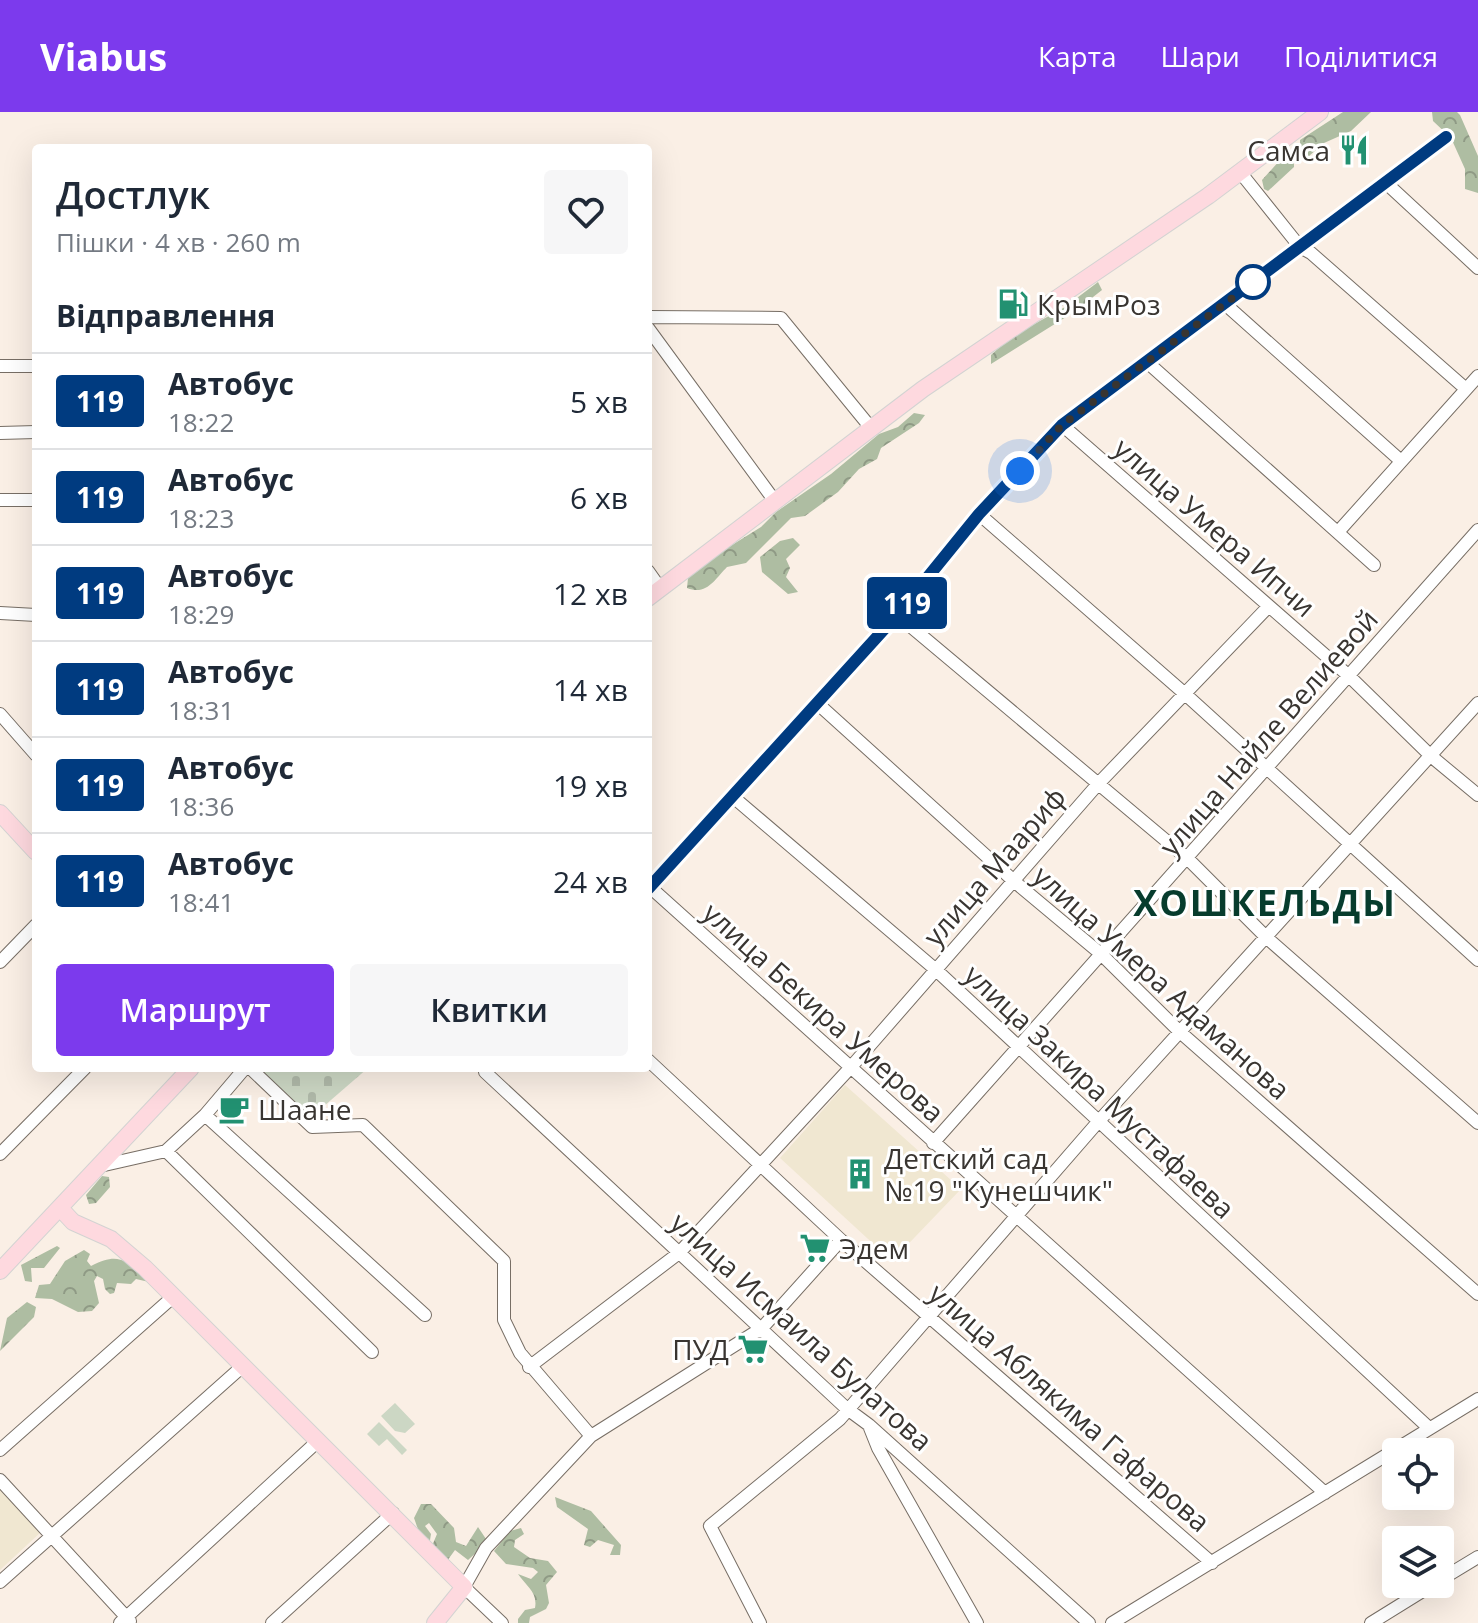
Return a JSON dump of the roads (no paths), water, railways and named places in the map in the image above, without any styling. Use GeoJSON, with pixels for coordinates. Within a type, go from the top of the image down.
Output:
{"type":"FeatureCollection","features":[{"type":"Feature","properties":{"kind":"main road"},"geometry":{"type":"LineString","coordinates":[[654,593],[774,500],[995,338],[1240,172],[1320,112]]}},
{"type":"Feature","properties":{"kind":"main road"},"geometry":{"type":"LineString","coordinates":[[0,813],[32,848]]}},
{"type":"Feature","properties":{"kind":"main road"},"geometry":{"type":"LineString","coordinates":[[0,1271],[187,1072]]}},
{"type":"Feature","properties":{"kind":"main road"},"geometry":{"type":"LineString","coordinates":[[60,1208],[81,1227],[121,1247],[174,1296],[464,1587],[435,1623]]}},
{"type":"Feature","properties":{"kind":"street"},"geometry":{"type":"LineString","coordinates":[[652,885],[897,615],[979,514],[1062,425],[1446,137]]}},
{"type":"Feature","properties":{"kind":"street"},"geometry":{"type":"LineString","coordinates":[[1240,172],[1300,247],[1311,253],[1466,389]]}},
{"type":"Feature","properties":{"kind":"street"},"geometry":{"type":"LineString","coordinates":[[1385,182],[1478,268]]}},
{"type":"Feature","properties":{"kind":"street"},"geometry":{"type":"LineString","coordinates":[[1225,304],[1401,461]]}},
{"type":"Feature","properties":{"kind":"street"},"geometry":{"type":"LineString","coordinates":[[652,317],[781,318],[871,428]]}},
{"type":"Feature","properties":{"kind":"street"},"geometry":{"type":"LineString","coordinates":[[652,333],[774,500]]}},
{"type":"Feature","properties":{"kind":"street"},"geometry":{"type":"LineString","coordinates":[[1147,362],[1374,565]]}},
{"type":"Feature","properties":{"kind":"street"},"geometry":{"type":"LineString","coordinates":[[0,366],[32,366]]}},
{"type":"Feature","properties":{"kind":"street"},"geometry":{"type":"LineString","coordinates":[[1338,532],[1478,376]]}},
{"type":"Feature","properties":{"kind":"street","name":"улица Умера Ипчи"},"geometry":{"type":"LineString","coordinates":[[1062,425],[1349,676],[1432,757],[1478,795]]}},
{"type":"Feature","properties":{"kind":"street"},"geometry":{"type":"LineString","coordinates":[[0,433],[32,432]]}},
{"type":"Feature","properties":{"kind":"street"},"geometry":{"type":"LineString","coordinates":[[0,500],[32,500]]}},
{"type":"Feature","properties":{"kind":"street"},"geometry":{"type":"LineString","coordinates":[[979,514],[1184,693],[1478,960]]}},
{"type":"Feature","properties":{"kind":"street","name":"улица Найле Велиевой"},"geometry":{"type":"LineString","coordinates":[[933,1143],[1478,530]]}},
{"type":"Feature","properties":{"kind":"street","name":"улица Маариф"},"geometry":{"type":"LineString","coordinates":[[529,1367],[679,1253],[851,1067],[1098,784],[1269,606]]}},
{"type":"Feature","properties":{"kind":"street"},"geometry":{"type":"LineString","coordinates":[[0,613],[32,615]]}},
{"type":"Feature","properties":{"kind":"street"},"geometry":{"type":"LineString","coordinates":[[897,615],[1188,859],[1267,938],[1478,1123]]}},
{"type":"Feature","properties":{"kind":"street","name":"улица Умера Адаманова"},"geometry":{"type":"LineString","coordinates":[[817,703],[1015,882],[1101,954],[1180,1032],[1478,1294]]}},
{"type":"Feature","properties":{"kind":"street"},"geometry":{"type":"LineString","coordinates":[[760,1623],[710,1526],[840,1419],[846,1408],[1017,1218],[1098,1122],[1478,703]]}},
{"type":"Feature","properties":{"kind":"street"},"geometry":{"type":"LineString","coordinates":[[0,714],[32,750]]}},
{"type":"Feature","properties":{"kind":"street","name":"улица Закира Мустафаева"},"geometry":{"type":"LineString","coordinates":[[732,796],[935,969],[1429,1428]]}},
{"type":"Feature","properties":{"kind":"street","name":"улица Бекира Умерова"},"geometry":{"type":"LineString","coordinates":[[652,891],[1325,1493]]}},
{"type":"Feature","properties":{"kind":"street"},"geometry":{"type":"LineString","coordinates":[[0,962],[32,929]]}},
{"type":"Feature","properties":{"kind":"street","name":"улица Аблякима Гафарова"},"geometry":{"type":"LineString","coordinates":[[652,1064],[841,1240],[1212,1563]]}},
{"type":"Feature","properties":{"kind":"street"},"geometry":{"type":"LineString","coordinates":[[0,1154],[81,1072]]}},
{"type":"Feature","properties":{"kind":"street"},"geometry":{"type":"LineString","coordinates":[[100,1166],[166,1151],[244,1072]]}},
{"type":"Feature","properties":{"kind":"street"},"geometry":{"type":"LineString","coordinates":[[252,1072],[312,1127],[363,1125],[504,1261],[504,1320],[529,1367],[591,1436]]}},
{"type":"Feature","properties":{"kind":"street","name":"улица Исмаила Булатова"},"geometry":{"type":"LineString","coordinates":[[489,1072],[846,1408],[869,1425],[1089,1623]]}},
{"type":"Feature","properties":{"kind":"street"},"geometry":{"type":"LineString","coordinates":[[205,1115],[425,1315]]}},
{"type":"Feature","properties":{"kind":"street"},"geometry":{"type":"LineString","coordinates":[[166,1151],[372,1352]]}},
{"type":"Feature","properties":{"kind":"street"},"geometry":{"type":"LineString","coordinates":[[502,1623],[464,1587],[486,1548],[591,1436],[762,1328],[841,1240]]}},
{"type":"Feature","properties":{"kind":"street"},"geometry":{"type":"LineString","coordinates":[[0,1450],[174,1296]]}},
{"type":"Feature","properties":{"kind":"street"},"geometry":{"type":"LineString","coordinates":[[0,1582],[244,1365]]}},
{"type":"Feature","properties":{"kind":"street"},"geometry":{"type":"LineString","coordinates":[[1112,1623],[1478,1399]]}},
{"type":"Feature","properties":{"kind":"street"},"geometry":{"type":"LineString","coordinates":[[869,1425],[885,1462],[977,1623]]}},
{"type":"Feature","properties":{"kind":"street"},"geometry":{"type":"LineString","coordinates":[[0,1480],[126,1621],[319,1440]]}},
{"type":"Feature","properties":{"kind":"street"},"geometry":{"type":"LineString","coordinates":[[272,1623],[393,1513]]}},
{"type":"Feature","properties":{"kind":"street"},"geometry":{"type":"LineString","coordinates":[[1454,1572],[1478,1557]]}},
{"type":"Feature","properties":{"kind":"street"},"geometry":{"type":"LineString","coordinates":[[1371,1623],[1411,1598]]}},
{"type":"Feature","properties":{"kind":"place","name":"Самса"},"geometry":{"type":"Point","coordinates":[1354,150]}},
{"type":"Feature","properties":{"kind":"place","name":"КрымРоз"},"geometry":{"type":"Point","coordinates":[1013,304]}},
{"type":"Feature","properties":{"kind":"place","name":"Шаане"},"geometry":{"type":"Point","coordinates":[234,1109]}},
{"type":"Feature","properties":{"kind":"place","name":"Детский сад №19 \"Кунешчик\""},"geometry":{"type":"Point","coordinates":[860,1174]}},
{"type":"Feature","properties":{"kind":"place","name":"Эдем"},"geometry":{"type":"Point","coordinates":[815,1248]}},
{"type":"Feature","properties":{"kind":"place","name":"ПУД"},"geometry":{"type":"Point","coordinates":[753,1349]}},
{"type":"Feature","properties":{"kind":"district","name":"ХОШКЕЛЬДЫ"},"geometry":{"type":"Point","coordinates":[1265,902]}}]}
